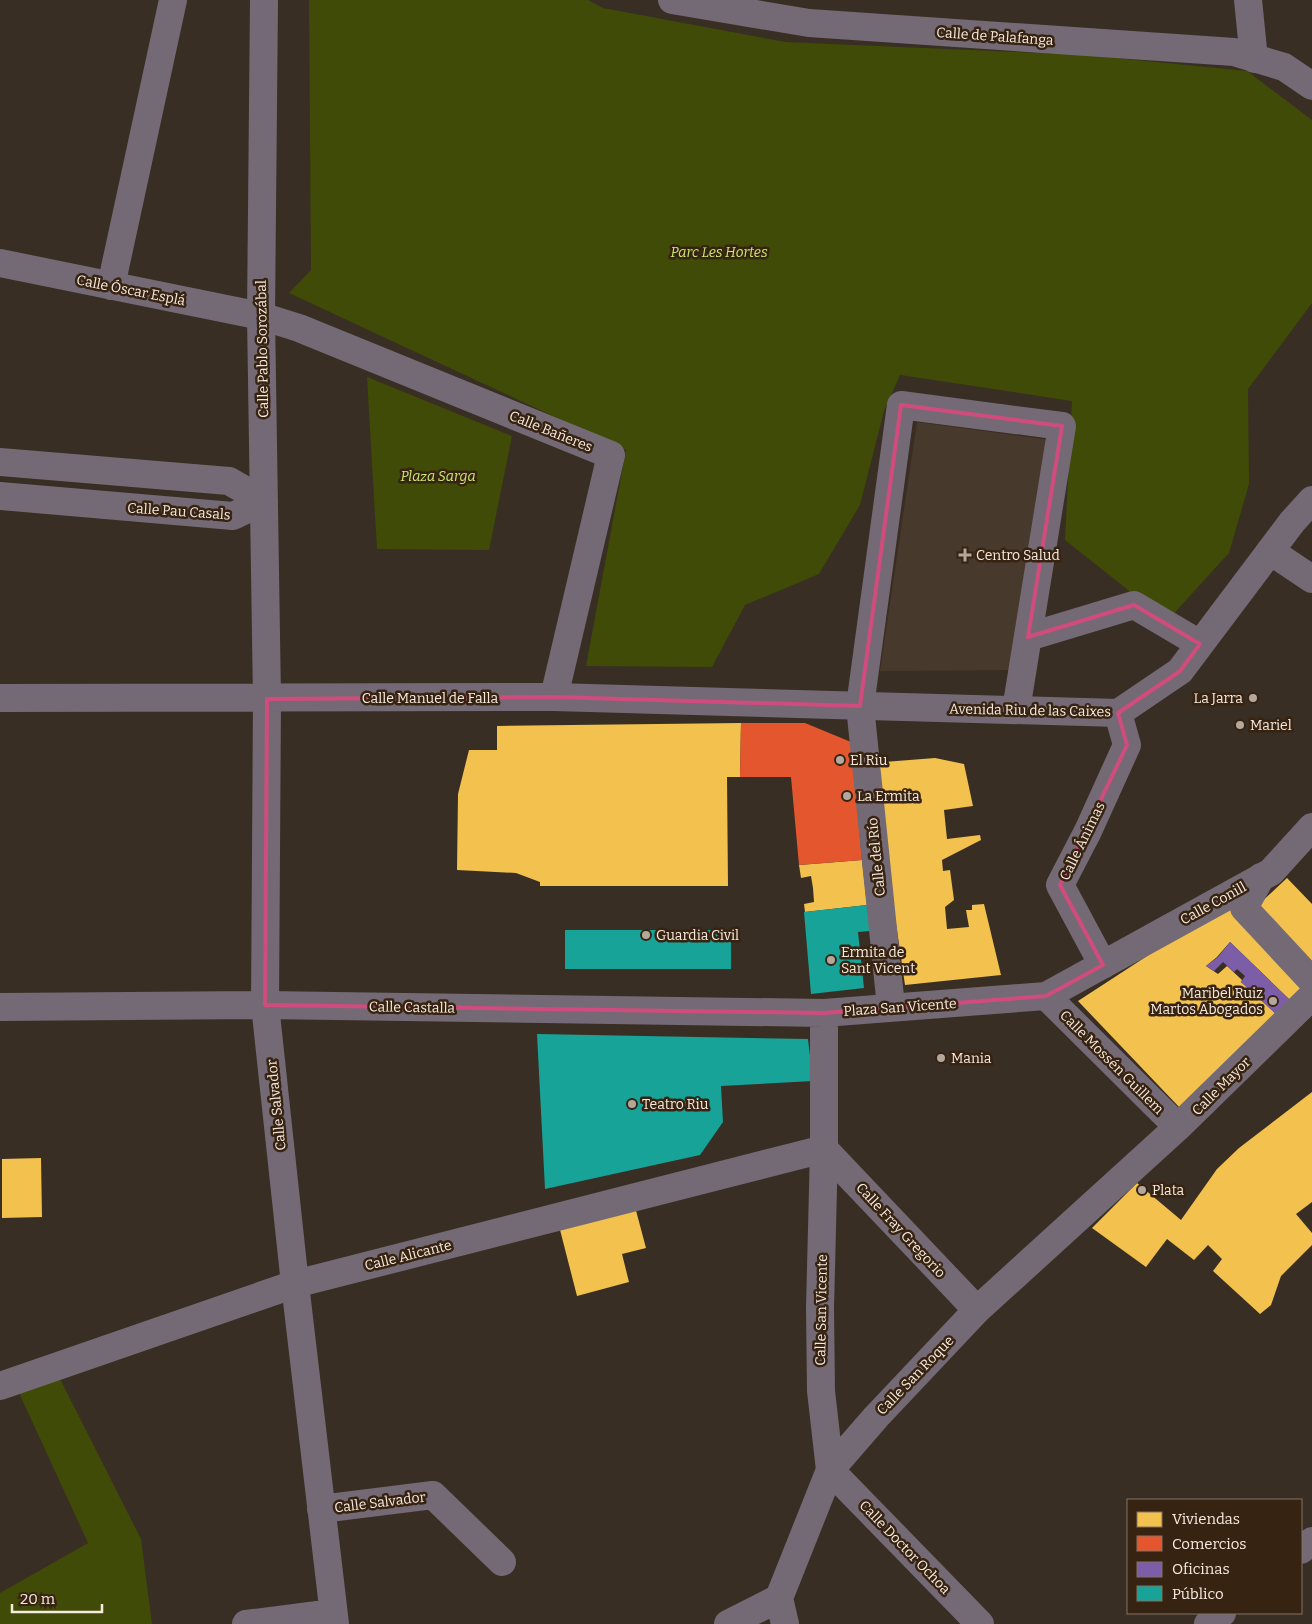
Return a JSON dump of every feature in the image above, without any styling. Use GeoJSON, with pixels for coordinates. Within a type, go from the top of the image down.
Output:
{"type":"FeatureCollection","features":[{"type":"Feature","properties":{"kind":"street"},"geometry":{"type":"LineString","coordinates":[[111,286],[173,0]]}},
{"type":"Feature","properties":{"kind":"street","name":"Calle Pablo Sorozábal"},"geometry":{"type":"LineString","coordinates":[[264,0],[261,316],[267,699]]}},
{"type":"Feature","properties":{"kind":"street","name":"Calle de Palafanga"},"geometry":{"type":"LineString","coordinates":[[672,0],[809,23],[1234,52],[1284,67],[1312,86]]}},
{"type":"Feature","properties":{"kind":"street"},"geometry":{"type":"LineString","coordinates":[[1248,0],[1254,59]]}},
{"type":"Feature","properties":{"kind":"street","name":"Calle Óscar Esplá"},"geometry":{"type":"LineString","coordinates":[[0,263],[261,316]]}},
{"type":"Feature","properties":{"kind":"street","name":"Calle Bañeres"},"geometry":{"type":"LineString","coordinates":[[261,316],[299,328],[611,455],[554,697]]}},
{"type":"Feature","properties":{"kind":"street","name":"Calle del Río"},"geometry":{"type":"LineString","coordinates":[[891,1007],[860,706],[901,405],[1062,426],[1028,637]]}},
{"type":"Feature","properties":{"kind":"street"},"geometry":{"type":"LineString","coordinates":[[0,462],[229,481],[264,501]]}},
{"type":"Feature","properties":{"kind":"street","name":"Calle Pau Casals"},"geometry":{"type":"LineString","coordinates":[[0,496],[233,516],[264,501]]}},
{"type":"Feature","properties":{"kind":"street","name":"Avenida Riu de las Caixes"},"geometry":{"type":"LineString","coordinates":[[860,706],[1118,713],[1180,671],[1292,522],[1312,500]]}},
{"type":"Feature","properties":{"kind":"street"},"geometry":{"type":"LineString","coordinates":[[1270,551],[1312,579]]}},
{"type":"Feature","properties":{"kind":"street"},"geometry":{"type":"LineString","coordinates":[[1016,710],[1028,637],[1134,605],[1200,644]]}},
{"type":"Feature","properties":{"kind":"street","name":"Calle Manuel de Falla"},"geometry":{"type":"LineString","coordinates":[[0,698],[554,697],[860,706]]}},
{"type":"Feature","properties":{"kind":"street","name":"Calle Salvador"},"geometry":{"type":"LineString","coordinates":[[267,699],[265,1005],[334,1619]]}},
{"type":"Feature","properties":{"kind":"street","name":"Calle Ánimas"},"geometry":{"type":"LineString","coordinates":[[1103,965],[1060,885],[1088,831],[1127,745],[1118,713]]}},
{"type":"Feature","properties":{"kind":"street","name":"Calle Conill"},"geometry":{"type":"LineString","coordinates":[[1103,965],[1271,872],[1312,827]]}},
{"type":"Feature","properties":{"kind":"street"},"geometry":{"type":"LineString","coordinates":[[1261,877],[1244,908],[1312,982]]}},
{"type":"Feature","properties":{"kind":"street","name":"Plaza San Vicente"},"geometry":{"type":"LineString","coordinates":[[824,1149],[824,1013],[1046,996],[1103,965]]}},
{"type":"Feature","properties":{"kind":"street","name":"Calle Mossén Guillem"},"geometry":{"type":"LineString","coordinates":[[1046,996],[1178,1128]]}},
{"type":"Feature","properties":{"kind":"street","name":"Calle Mayor"},"geometry":{"type":"LineString","coordinates":[[1127,1174],[1178,1128],[1312,996]]}},
{"type":"Feature","properties":{"kind":"street","name":"Calle Castalla"},"geometry":{"type":"LineString","coordinates":[[0,1008],[265,1005],[824,1013]]}},
{"type":"Feature","properties":{"kind":"street","name":"Calle Alicante"},"geometry":{"type":"LineString","coordinates":[[0,1386],[295,1284],[824,1149]]}},
{"type":"Feature","properties":{"kind":"street","name":"Calle Fray Gregorio"},"geometry":{"type":"LineString","coordinates":[[824,1149],[977,1310]]}},
{"type":"Feature","properties":{"kind":"street","name":"Calle San Vicente"},"geometry":{"type":"LineString","coordinates":[[824,1149],[820,1308],[821,1391],[830,1470]]}},
{"type":"Feature","properties":{"kind":"street","name":"Calle San Roque"},"geometry":{"type":"LineString","coordinates":[[779,1598],[830,1470],[876,1417],[977,1310],[1127,1174]]}},
{"type":"Feature","properties":{"kind":"street","name":"Calle Doctor Ochoa"},"geometry":{"type":"LineString","coordinates":[[830,1470],[980,1624]]}},
{"type":"Feature","properties":{"kind":"street","name":"Calle Salvador"},"geometry":{"type":"LineString","coordinates":[[321,1510],[433,1495],[502,1562]]}},
{"type":"Feature","properties":{"kind":"street"},"geometry":{"type":"LineString","coordinates":[[1302,1549],[1312,1541]]}},
{"type":"Feature","properties":{"kind":"street"},"geometry":{"type":"LineString","coordinates":[[728,1624],[779,1598],[785,1624]]}},
{"type":"Feature","properties":{"kind":"street"},"geometry":{"type":"LineString","coordinates":[[1208,1624],[1221,1614]]}},
{"type":"Feature","properties":{"kind":"street"},"geometry":{"type":"LineString","coordinates":[[246,1624],[334,1619]]}},
{"type":"Feature","properties":{"kind":"highlighted area"},"geometry":{"type":"Polygon","coordinates":[[[901,405],[1062,426],[1028,637],[1134,605],[1200,644],[1180,671],[1118,713],[1127,745],[1060,885],[1103,965],[1046,996],[824,1013],[265,1005],[267,699],[554,697],[860,706],[901,405]]]}},
{"type":"Feature","properties":{"kind":"shaded area","name":"Centro Salud"},"geometry":{"type":"Polygon","coordinates":[[[917,422],[1049,440],[1017,670],[880,671],[917,422]]]}},
{"type":"Feature","properties":{"kind":"green space","name":"Parc Les Hortes"},"geometry":{"type":"Polygon","coordinates":[[[309,0],[588,0],[603,8],[785,42],[1086,55],[1247,71],[1312,120],[1312,303],[1248,389],[1249,484],[1229,553],[1167,621],[1065,540],[1072,401],[900,375],[884,411],[860,505],[819,574],[745,605],[712,667],[586,666],[626,450],[289,293],[311,270],[309,0]]]}},
{"type":"Feature","properties":{"kind":"green space","name":"Plaza Sarga"},"geometry":{"type":"Polygon","coordinates":[[[367,377],[512,436],[489,550],[377,549],[367,377]]]}},
{"type":"Feature","properties":{"kind":"green space"},"geometry":{"type":"Polygon","coordinates":[[[54,1367],[141,1539],[152,1624],[0,1624],[0,1593],[88,1543],[14,1382],[54,1367]]]}},
{"type":"Feature","properties":{"kind":"building: Viviendas"},"geometry":{"type":"Polygon","coordinates":[[[741,723],[740,777],[727,777],[728,886],[540,886],[540,882],[516,873],[457,870],[458,794],[469,750],[497,750],[497,726],[741,723]]]}},
{"type":"Feature","properties":{"kind":"building: Viviendas"},"geometry":{"type":"Polygon","coordinates":[[[935,758],[964,764],[973,806],[944,810],[947,839],[980,835],[981,840],[942,860],[943,871],[950,870],[954,900],[945,907],[947,929],[969,927],[966,910],[972,910],[972,905],[984,904],[1001,975],[905,985],[874,773],[884,762],[935,758]]]}},
{"type":"Feature","properties":{"kind":"building: Viviendas"},"geometry":{"type":"Polygon","coordinates":[[[862,860],[867,905],[805,912],[804,904],[814,902],[813,888],[811,876],[801,878],[799,865],[862,860]]]}},
{"type":"Feature","properties":{"kind":"building: Viviendas"},"geometry":{"type":"Polygon","coordinates":[[[1287,878],[1312,904],[1312,970],[1254,909],[1287,878]]]}},
{"type":"Feature","properties":{"kind":"building: Viviendas"},"geometry":{"type":"Polygon","coordinates":[[[1230,902],[1307,985],[1291,1001],[1230,942],[1206,966],[1218,974],[1227,966],[1242,980],[1241,982],[1276,1014],[1180,1108],[1078,1001],[1230,902]]]}},
{"type":"Feature","properties":{"kind":"building: Viviendas"},"geometry":{"type":"Polygon","coordinates":[[[1312,1092],[1312,1202],[1296,1214],[1312,1233],[1312,1245],[1281,1276],[1271,1305],[1260,1314],[1213,1271],[1222,1259],[1208,1245],[1194,1260],[1167,1239],[1146,1267],[1092,1228],[1137,1183],[1181,1220],[1217,1169],[1239,1148],[1312,1092]]]}},
{"type":"Feature","properties":{"kind":"building: Viviendas"},"geometry":{"type":"Polygon","coordinates":[[[41,1158],[42,1217],[2,1218],[2,1159],[41,1158]]]}},
{"type":"Feature","properties":{"kind":"building: Viviendas"},"geometry":{"type":"Polygon","coordinates":[[[634,1203],[646,1248],[622,1254],[629,1282],[577,1296],[558,1222],[634,1203]]]}},
{"type":"Feature","properties":{"kind":"building: Comercios"},"geometry":{"type":"Polygon","coordinates":[[[741,723],[805,723],[851,742],[862,860],[799,865],[791,777],[740,777],[741,723]]]}},
{"type":"Feature","properties":{"kind":"building: Oficinas"},"geometry":{"type":"Polygon","coordinates":[[[1230,942],[1291,1001],[1276,1014],[1241,982],[1245,976],[1237,969],[1234,972],[1223,962],[1214,971],[1206,966],[1218,957],[1230,942]]]}},
{"type":"Feature","properties":{"kind":"building: Público"},"geometry":{"type":"Polygon","coordinates":[[[867,905],[870,931],[858,932],[864,988],[811,994],[804,912],[867,905]]]}},
{"type":"Feature","properties":{"kind":"building: Público"},"geometry":{"type":"Polygon","coordinates":[[[565,930],[731,930],[731,969],[565,969],[565,930]]]}},
{"type":"Feature","properties":{"kind":"building: Público","name":"Teatro Riu"},"geometry":{"type":"Polygon","coordinates":[[[537,1034],[808,1039],[813,1081],[721,1086],[723,1122],[700,1155],[545,1189],[537,1034]]]}},
{"type":"Feature","properties":{"kind":"place","name":"Centro Salud"},"geometry":{"type":"Point","coordinates":[965,555]}},
{"type":"Feature","properties":{"kind":"place","name":"La Jarra"},"geometry":{"type":"Point","coordinates":[1253,698]}},
{"type":"Feature","properties":{"kind":"place","name":"Mariel"},"geometry":{"type":"Point","coordinates":[1240,725]}},
{"type":"Feature","properties":{"kind":"place","name":"El Riu"},"geometry":{"type":"Point","coordinates":[840,760]}},
{"type":"Feature","properties":{"kind":"place","name":"La Ermita"},"geometry":{"type":"Point","coordinates":[847,796]}},
{"type":"Feature","properties":{"kind":"place","name":"Guardia Civil"},"geometry":{"type":"Point","coordinates":[646,935]}},
{"type":"Feature","properties":{"kind":"place","name":"Ermita de Sant Vicent"},"geometry":{"type":"Point","coordinates":[831,960]}},
{"type":"Feature","properties":{"kind":"place","name":"Maribel Ruiz Martos Abogados"},"geometry":{"type":"Point","coordinates":[1273,1001]}},
{"type":"Feature","properties":{"kind":"place","name":"Mania"},"geometry":{"type":"Point","coordinates":[941,1058]}},
{"type":"Feature","properties":{"kind":"place","name":"Teatro Riu"},"geometry":{"type":"Point","coordinates":[632,1104]}},
{"type":"Feature","properties":{"kind":"place","name":"Plata"},"geometry":{"type":"Point","coordinates":[1142,1190]}}]}
